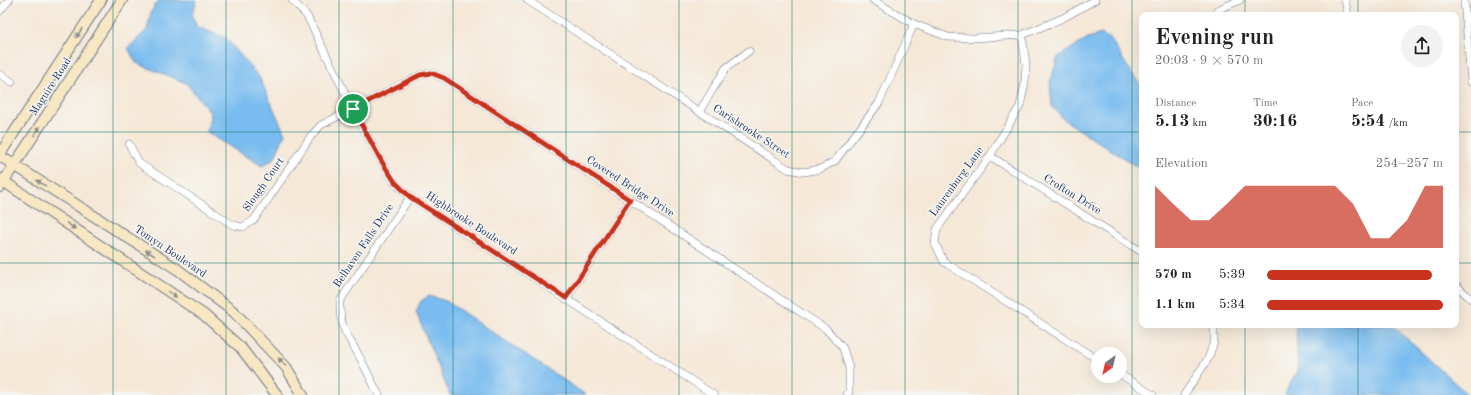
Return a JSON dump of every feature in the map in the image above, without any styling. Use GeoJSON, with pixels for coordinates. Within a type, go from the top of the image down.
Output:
{"type":"FeatureCollection","features":[{"type":"Feature","properties":{"kind":"street"},"geometry":{"type":"LineString","coordinates":[[0,11],[9,0]]}},
{"type":"Feature","properties":{"kind":"street","name":"Maguire Road"},"geometry":{"type":"LineString","coordinates":[[0,155],[101,0]]}},
{"type":"Feature","properties":{"kind":"street","name":"Maguire Road"},"geometry":{"type":"LineString","coordinates":[[1,182],[14,166],[122,0]]}},
{"type":"Feature","properties":{"kind":"street","name":"Highbrooke Boulevard"},"geometry":{"type":"LineString","coordinates":[[292,0],[307,16],[353,109],[388,172],[395,182],[410,197],[714,395]]}},
{"type":"Feature","properties":{"kind":"street","name":"Carisbrooke Street"},"geometry":{"type":"LineString","coordinates":[[527,0],[788,169],[804,172],[820,169],[835,161],[879,104],[914,24]]}},
{"type":"Feature","properties":{"kind":"street"},"geometry":{"type":"LineString","coordinates":[[873,0],[914,24],[948,37],[974,38],[1022,35],[1063,18],[1095,0]]}},
{"type":"Feature","properties":{"kind":"street"},"geometry":{"type":"LineString","coordinates":[[1216,12],[1217,10],[1240,0]]}},
{"type":"Feature","properties":{"kind":"street"},"geometry":{"type":"LineString","coordinates":[[1346,0],[1348,12]]}},
{"type":"Feature","properties":{"kind":"street"},"geometry":{"type":"LineString","coordinates":[[1464,0],[1471,82]]}},
{"type":"Feature","properties":{"kind":"street","name":"Laurenburg Lane"},"geometry":{"type":"LineString","coordinates":[[1022,35],[1026,64],[1025,84],[1020,106],[990,156],[937,229],[935,243],[944,262],[1091,356]]}},
{"type":"Feature","properties":{"kind":"street"},"geometry":{"type":"LineString","coordinates":[[699,112],[726,68],[748,52]]}},
{"type":"Feature","properties":{"kind":"street","name":"Covered Bridge Drive"},"geometry":{"type":"LineString","coordinates":[[353,109],[420,75],[431,73],[444,78],[826,329],[843,348],[849,368],[849,392],[847,395]]}},
{"type":"Feature","properties":{"kind":"street"},"geometry":{"type":"LineString","coordinates":[[0,74],[12,82]]}},
{"type":"Feature","properties":{"kind":"street","name":"Slough Court"},"geometry":{"type":"LineString","coordinates":[[129,144],[139,162],[233,225],[243,227],[254,220],[311,136],[320,126],[353,109]]}},
{"type":"Feature","properties":{"kind":"street","name":"Tomyn Boulevard"},"geometry":{"type":"LineString","coordinates":[[0,155],[14,166],[176,269],[234,312],[286,367],[303,395]]}},
{"type":"Feature","properties":{"kind":"street","name":"Crofton Drive"},"geometry":{"type":"LineString","coordinates":[[990,156],[1139,250]]}},
{"type":"Feature","properties":{"kind":"street"},"geometry":{"type":"LineString","coordinates":[[1,182],[204,316],[241,348],[277,395]]}},
{"type":"Feature","properties":{"kind":"street","name":"Belhaven Falls Drive"},"geometry":{"type":"LineString","coordinates":[[379,395],[359,355],[344,330],[340,316],[340,301],[410,197]]}},
{"type":"Feature","properties":{"kind":"street"},"geometry":{"type":"LineString","coordinates":[[566,298],[630,200]]}},
{"type":"Feature","properties":{"kind":"street"},"geometry":{"type":"LineString","coordinates":[[1459,288],[1471,299]]}},
{"type":"Feature","properties":{"kind":"street"},"geometry":{"type":"LineString","coordinates":[[1184,395],[1208,359],[1214,342],[1214,328]]}},
{"type":"Feature","properties":{"kind":"street"},"geometry":{"type":"LineString","coordinates":[[1127,378],[1153,395]]}},
{"type":"Feature","properties":{"kind":"water"},"geometry":{"type":"Polygon","coordinates":[[[159,0],[197,0],[192,15],[197,27],[226,38],[259,77],[285,134],[274,159],[262,166],[207,132],[211,113],[186,83],[136,63],[128,48],[147,30],[151,12],[159,0]]]}},
{"type":"Feature","properties":{"kind":"water"},"geometry":{"type":"Polygon","coordinates":[[[1102,34],[1111,40],[1132,74],[1139,82],[1139,168],[1063,119],[1052,106],[1050,82],[1058,57],[1088,38],[1102,34]]]}},
{"type":"Feature","properties":{"kind":"water"},"geometry":{"type":"Polygon","coordinates":[[[429,296],[446,301],[586,395],[450,395],[416,312],[421,301],[429,296]]]}},
{"type":"Feature","properties":{"kind":"water"},"geometry":{"type":"Polygon","coordinates":[[[1296,328],[1395,328],[1468,395],[1285,395],[1289,385],[1298,371],[1296,328]]]}},
{"type":"Feature","properties":{"kind":"route"},"geometry":{"type":"LineString","coordinates":[[431,73],[444,78],[630,200],[566,298],[410,197],[395,182],[382,162],[353,109],[420,75],[431,73]]}}]}
